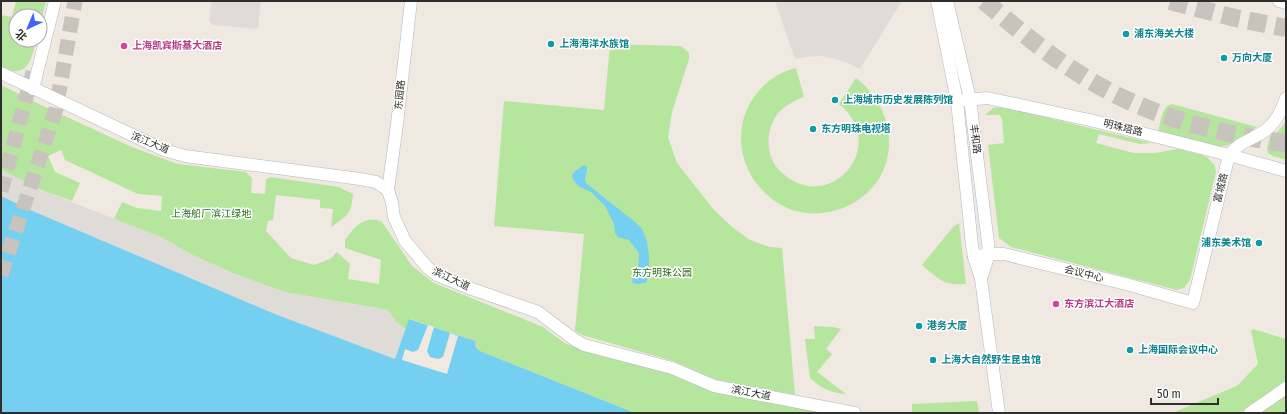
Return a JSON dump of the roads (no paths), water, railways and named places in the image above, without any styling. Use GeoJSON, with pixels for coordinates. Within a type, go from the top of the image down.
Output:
{"type":"FeatureCollection","features":[{"type":"Feature","properties":{"kind":"street"},"geometry":{"type":"LineString","coordinates":[[33,89],[55,1]]}},
{"type":"Feature","properties":{"kind":"street","name":"东园路"},"geometry":{"type":"LineString","coordinates":[[388,190],[411,1]]}},
{"type":"Feature","properties":{"kind":"street"},"geometry":{"type":"LineString","coordinates":[[1279,1],[1286,3]]}},
{"type":"Feature","properties":{"kind":"street","name":"丰和路"},"geometry":{"type":"LineString","coordinates":[[945,2],[970,99],[989,254],[982,279]]}},
{"type":"Feature","properties":{"kind":"street","name":"丰和路"},"geometry":{"type":"LineString","coordinates":[[945,2],[974,256],[982,279],[999,413]]}},
{"type":"Feature","properties":{"kind":"street","name":"滨江大道"},"geometry":{"type":"LineString","coordinates":[[1,73],[164,150],[185,156],[376,182],[388,190],[394,217],[405,241],[420,260],[437,275],[538,312],[566,335],[584,345],[672,368],[714,386],[854,413]]}},
{"type":"Feature","properties":{"kind":"street","name":"明珠塔路"},"geometry":{"type":"LineString","coordinates":[[957,101],[987,98],[1094,121],[1286,171]]}},
{"type":"Feature","properties":{"kind":"street"},"geometry":{"type":"LineString","coordinates":[[1229,155],[1236,147],[1265,130],[1276,120],[1286,98]]}},
{"type":"Feature","properties":{"kind":"street","name":"富城路"},"geometry":{"type":"LineString","coordinates":[[1193,303],[1229,155]]}},
{"type":"Feature","properties":{"kind":"street","name":"会议中心"},"geometry":{"type":"LineString","coordinates":[[974,256],[1004,254],[1193,303]]}},
{"type":"Feature","properties":{"kind":"street"},"geometry":{"type":"LineString","coordinates":[[1250,413],[1286,388]]}},
{"type":"Feature","properties":{"kind":"water"},"geometry":{"type":"Polygon","coordinates":[[[584,165],[587,167],[585,179],[587,184],[642,229],[647,241],[649,257],[649,278],[645,283],[633,283],[632,280],[638,270],[639,253],[629,240],[618,237],[615,233],[614,224],[605,206],[591,192],[578,186],[574,181],[572,176],[574,172],[584,165]]]}},
{"type":"Feature","properties":{"kind":"water"},"geometry":{"type":"Polygon","coordinates":[[[1,196],[35,212],[275,314],[395,359],[409,319],[475,341],[476,348],[482,352],[635,413],[1,413],[1,196]]]}},
{"type":"Feature","properties":{"kind":"tunnel"},"geometry":{"type":"LineString","coordinates":[[1,275],[56,109],[75,1]]}},
{"type":"Feature","properties":{"kind":"tunnel"},"geometry":{"type":"LineString","coordinates":[[984,1],[1065,65],[1097,85],[1137,105],[1200,126],[1286,143]]}},
{"type":"Feature","properties":{"kind":"tunnel"},"geometry":{"type":"LineString","coordinates":[[1170,1],[1235,18],[1286,28]]}},
{"type":"Feature","properties":{"kind":"tunnel"},"geometry":{"type":"LineString","coordinates":[[1,191],[33,72]]}},
{"type":"Feature","properties":{"kind":"place","name":"浦东海关大楼"},"geometry":{"type":"Point","coordinates":[1126,34]}},
{"type":"Feature","properties":{"kind":"place","name":"上海海洋水族馆"},"geometry":{"type":"Point","coordinates":[551,44]}},
{"type":"Feature","properties":{"kind":"place","name":"上海凯宾斯基大酒店"},"geometry":{"type":"Point","coordinates":[124,46]}},
{"type":"Feature","properties":{"kind":"place","name":"万向大厦"},"geometry":{"type":"Point","coordinates":[1224,58]}},
{"type":"Feature","properties":{"kind":"place","name":"上海城市历史发展陈列馆"},"geometry":{"type":"Point","coordinates":[835,100]}},
{"type":"Feature","properties":{"kind":"place","name":"东方明珠电视塔"},"geometry":{"type":"Point","coordinates":[813,129]}},
{"type":"Feature","properties":{"kind":"place","name":"浦东美术馆"},"geometry":{"type":"Point","coordinates":[1259,243]}},
{"type":"Feature","properties":{"kind":"place","name":"东方滨江大酒店"},"geometry":{"type":"Point","coordinates":[1056,304]}},
{"type":"Feature","properties":{"kind":"place","name":"港务大厦"},"geometry":{"type":"Point","coordinates":[919,326]}},
{"type":"Feature","properties":{"kind":"place","name":"上海国际会议中心"},"geometry":{"type":"Point","coordinates":[1130,350]}},
{"type":"Feature","properties":{"kind":"place","name":"上海大自然野生昆虫馆"},"geometry":{"type":"Point","coordinates":[933,360]}},
{"type":"Feature","properties":{"kind":"park label","name":"上海船厂滨江绿地"},"geometry":{"type":"Point","coordinates":[211,214]}},
{"type":"Feature","properties":{"kind":"park label","name":"东方明珠公园"},"geometry":{"type":"Point","coordinates":[662,273]}}]}
